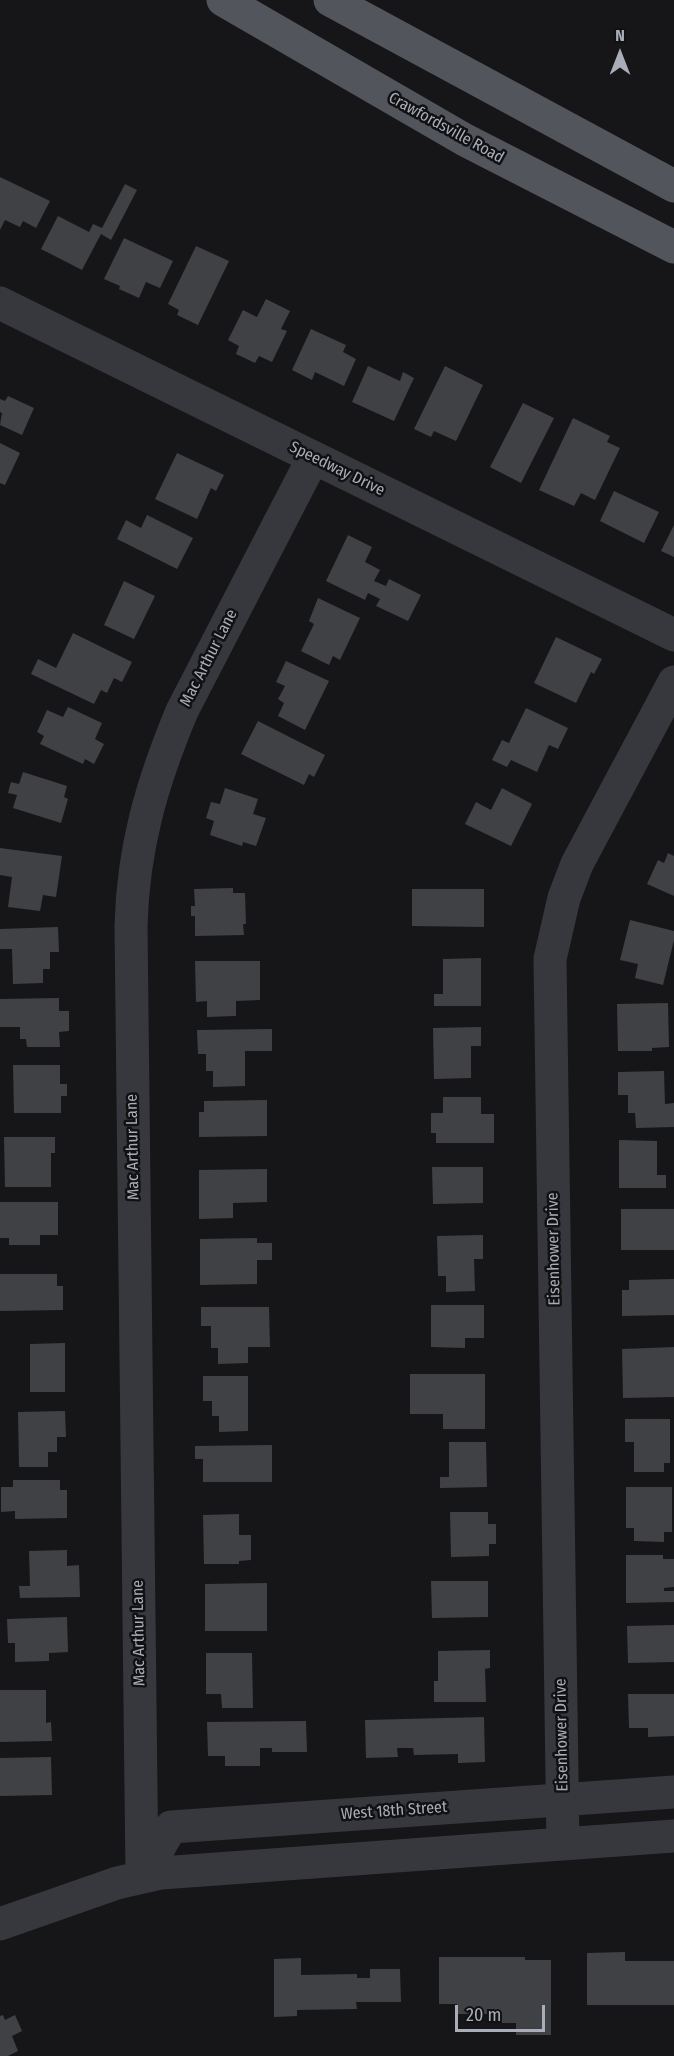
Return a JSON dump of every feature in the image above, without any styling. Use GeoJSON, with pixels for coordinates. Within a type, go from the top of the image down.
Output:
{"type":"FeatureCollection","features":[{"type":"Feature","properties":{"kind":"main road","name":"Crawfordsville Road"},"geometry":{"type":"LineString","coordinates":[[223,0],[465,140],[674,247]]}},
{"type":"Feature","properties":{"kind":"main road"},"geometry":{"type":"LineString","coordinates":[[330,0],[674,186]]}},
{"type":"Feature","properties":{"kind":"street","name":"Speedway Drive"},"geometry":{"type":"LineString","coordinates":[[0,303],[674,635]]}},
{"type":"Feature","properties":{"kind":"street","name":"Mac Arthur Lane"},"geometry":{"type":"LineString","coordinates":[[142,1877],[131,926],[133,885],[145,817],[165,749],[182,711],[312,458]]}},
{"type":"Feature","properties":{"kind":"street","name":"Eisenhower Drive"},"geometry":{"type":"LineString","coordinates":[[563,1844],[550,959],[561,906],[577,864],[674,682]]}},
{"type":"Feature","properties":{"kind":"street","name":"West 18th Street"},"geometry":{"type":"LineString","coordinates":[[142,1877],[171,1827],[674,1792]]}},
{"type":"Feature","properties":{"kind":"street"},"geometry":{"type":"LineString","coordinates":[[0,1924],[90,1892],[142,1877],[186,1870],[674,1836]]}},
{"type":"Feature","properties":{"kind":"building"},"geometry":{"type":"Polygon","coordinates":[[[0,177],[50,201],[36,228],[23,221],[20,227],[5,220],[0,230],[0,177]]]}},
{"type":"Feature","properties":{"kind":"building"},"geometry":{"type":"Polygon","coordinates":[[[125,184],[137,190],[111,240],[101,234],[82,270],[41,249],[58,216],[89,232],[93,224],[102,228],[125,184]]]}},
{"type":"Feature","properties":{"kind":"building"},"geometry":{"type":"Polygon","coordinates":[[[124,238],[173,261],[160,288],[146,282],[139,298],[104,279],[124,238]]]}},
{"type":"Feature","properties":{"kind":"building"},"geometry":{"type":"Polygon","coordinates":[[[196,246],[229,261],[198,325],[177,315],[179,310],[168,304],[196,246]]]}},
{"type":"Feature","properties":{"kind":"building"},"geometry":{"type":"Polygon","coordinates":[[[266,299],[290,311],[281,329],[287,331],[272,362],[259,356],[255,363],[236,354],[239,346],[228,340],[243,310],[257,317],[266,299]]]}},
{"type":"Feature","properties":{"kind":"building"},"geometry":{"type":"Polygon","coordinates":[[[311,329],[346,345],[343,352],[356,359],[344,386],[315,372],[312,380],[292,370],[311,329]]]}},
{"type":"Feature","properties":{"kind":"building"},"geometry":{"type":"Polygon","coordinates":[[[368,366],[400,381],[403,372],[414,378],[394,421],[352,402],[368,366]]]}},
{"type":"Feature","properties":{"kind":"building"},"geometry":{"type":"Polygon","coordinates":[[[445,366],[483,385],[456,441],[434,431],[431,437],[414,429],[445,366]]]}},
{"type":"Feature","properties":{"kind":"building"},"geometry":{"type":"Polygon","coordinates":[[[8,396],[34,408],[22,435],[0,425],[2,413],[0,412],[0,399],[5,401],[8,396]]]}},
{"type":"Feature","properties":{"kind":"building"},"geometry":{"type":"Polygon","coordinates":[[[523,403],[554,418],[521,483],[490,467],[523,403]]]}},
{"type":"Feature","properties":{"kind":"building"},"geometry":{"type":"Polygon","coordinates":[[[573,418],[610,436],[607,442],[620,448],[595,500],[581,493],[574,506],[539,490],[573,418]]]}},
{"type":"Feature","properties":{"kind":"building"},"geometry":{"type":"Polygon","coordinates":[[[0,443],[20,453],[5,485],[0,483],[0,443]]]}},
{"type":"Feature","properties":{"kind":"building"},"geometry":{"type":"Polygon","coordinates":[[[177,453],[224,475],[216,491],[211,488],[197,519],[155,499],[177,453]]]}},
{"type":"Feature","properties":{"kind":"building"},"geometry":{"type":"Polygon","coordinates":[[[614,491],[659,512],[644,543],[600,521],[614,491]]]}},
{"type":"Feature","properties":{"kind":"building"},"geometry":{"type":"Polygon","coordinates":[[[147,515],[193,538],[177,569],[117,539],[126,520],[141,528],[147,515]]]}},
{"type":"Feature","properties":{"kind":"building"},"geometry":{"type":"Polygon","coordinates":[[[674,525],[674,557],[661,551],[674,525]]]}},
{"type":"Feature","properties":{"kind":"building"},"geometry":{"type":"Polygon","coordinates":[[[348,535],[372,547],[365,562],[380,570],[374,581],[386,586],[389,579],[421,595],[408,621],[376,606],[380,599],[368,593],[365,600],[326,581],[348,535]]]}},
{"type":"Feature","properties":{"kind":"building"},"geometry":{"type":"Polygon","coordinates":[[[124,581],[155,596],[134,639],[104,625],[124,581]]]}},
{"type":"Feature","properties":{"kind":"building"},"geometry":{"type":"Polygon","coordinates":[[[318,598],[360,618],[340,660],[333,656],[329,665],[301,651],[314,624],[309,621],[318,598]]]}},
{"type":"Feature","properties":{"kind":"building"},"geometry":{"type":"Polygon","coordinates":[[[73,633],[132,662],[122,682],[114,678],[107,693],[101,690],[94,704],[31,674],[38,659],[56,668],[73,633]]]}},
{"type":"Feature","properties":{"kind":"building"},"geometry":{"type":"Polygon","coordinates":[[[556,637],[602,659],[594,674],[591,672],[576,703],[534,683],[556,637]]]}},
{"type":"Feature","properties":{"kind":"building"},"geometry":{"type":"Polygon","coordinates":[[[286,661],[329,681],[305,730],[278,716],[284,703],[278,699],[285,686],[276,682],[286,661]]]}},
{"type":"Feature","properties":{"kind":"building"},"geometry":{"type":"Polygon","coordinates":[[[68,707],[102,723],[95,739],[104,744],[94,764],[85,759],[83,764],[40,744],[44,736],[37,732],[47,710],[63,717],[68,707]]]}},
{"type":"Feature","properties":{"kind":"building"},"geometry":{"type":"Polygon","coordinates":[[[526,708],[568,728],[558,749],[549,745],[537,772],[511,760],[507,767],[492,760],[502,740],[509,743],[526,708]]]}},
{"type":"Feature","properties":{"kind":"building"},"geometry":{"type":"Polygon","coordinates":[[[258,721],[325,755],[314,777],[309,774],[304,785],[241,754],[258,721]]]}},
{"type":"Feature","properties":{"kind":"building"},"geometry":{"type":"Polygon","coordinates":[[[23,772],[67,786],[64,797],[68,799],[61,823],[13,808],[17,795],[8,793],[11,782],[19,784],[23,772]]]}},
{"type":"Feature","properties":{"kind":"building"},"geometry":{"type":"Polygon","coordinates":[[[225,788],[258,799],[253,814],[266,818],[256,846],[243,842],[242,846],[210,835],[214,821],[206,818],[211,802],[220,804],[225,788]]]}},
{"type":"Feature","properties":{"kind":"building"},"geometry":{"type":"Polygon","coordinates":[[[502,788],[532,804],[511,846],[465,824],[476,802],[491,810],[502,788]]]}},
{"type":"Feature","properties":{"kind":"building"},"geometry":{"type":"Polygon","coordinates":[[[0,848],[62,856],[56,897],[43,895],[40,911],[8,907],[12,877],[0,875],[0,848]]]}},
{"type":"Feature","properties":{"kind":"building"},"geometry":{"type":"Polygon","coordinates":[[[668,853],[674,856],[674,896],[647,884],[658,860],[664,863],[668,853]]]}},
{"type":"Feature","properties":{"kind":"building"},"geometry":{"type":"Polygon","coordinates":[[[233,888],[233,893],[245,893],[244,935],[195,936],[195,916],[191,916],[191,906],[195,906],[194,889],[233,888]]]}},
{"type":"Feature","properties":{"kind":"building"},"geometry":{"type":"Polygon","coordinates":[[[412,889],[484,889],[484,927],[412,926],[412,889]]]}},
{"type":"Feature","properties":{"kind":"building"},"geometry":{"type":"Polygon","coordinates":[[[630,920],[674,931],[663,985],[635,978],[638,964],[620,960],[630,920]]]}},
{"type":"Feature","properties":{"kind":"building"},"geometry":{"type":"Polygon","coordinates":[[[58,927],[59,952],[50,952],[50,969],[43,969],[43,983],[13,984],[12,949],[0,949],[0,929],[58,927]]]}},
{"type":"Feature","properties":{"kind":"building"},"geometry":{"type":"Polygon","coordinates":[[[481,958],[481,1006],[434,1006],[434,994],[443,994],[443,959],[481,958]]]}},
{"type":"Feature","properties":{"kind":"building"},"geometry":{"type":"Polygon","coordinates":[[[195,961],[260,961],[260,1000],[236,1001],[236,1016],[207,1017],[207,1001],[196,1002],[195,961]]]}},
{"type":"Feature","properties":{"kind":"building"},"geometry":{"type":"Polygon","coordinates":[[[59,998],[59,1011],[69,1011],[69,1031],[59,1032],[60,1047],[27,1047],[26,1039],[20,1039],[20,1027],[0,1027],[0,999],[59,998]]]}},
{"type":"Feature","properties":{"kind":"building"},"geometry":{"type":"Polygon","coordinates":[[[668,1003],[669,1047],[652,1048],[652,1051],[618,1051],[617,1004],[668,1003]]]}},
{"type":"Feature","properties":{"kind":"building"},"geometry":{"type":"Polygon","coordinates":[[[481,1027],[481,1046],[471,1046],[471,1078],[434,1079],[433,1028],[481,1027]]]}},
{"type":"Feature","properties":{"kind":"building"},"geometry":{"type":"Polygon","coordinates":[[[272,1029],[272,1051],[245,1051],[245,1086],[213,1087],[213,1071],[206,1071],[206,1054],[198,1054],[197,1030],[272,1029]]]}},
{"type":"Feature","properties":{"kind":"building"},"geometry":{"type":"Polygon","coordinates":[[[13,1065],[60,1065],[60,1084],[67,1084],[67,1096],[61,1096],[61,1113],[14,1113],[13,1065]]]}},
{"type":"Feature","properties":{"kind":"building"},"geometry":{"type":"Polygon","coordinates":[[[664,1071],[665,1104],[674,1103],[674,1127],[636,1128],[635,1113],[628,1113],[628,1095],[618,1095],[618,1072],[664,1071]]]}},
{"type":"Feature","properties":{"kind":"building"},"geometry":{"type":"Polygon","coordinates":[[[443,1097],[481,1097],[481,1114],[494,1114],[494,1143],[436,1143],[436,1133],[431,1133],[431,1113],[443,1113],[443,1097]]]}},
{"type":"Feature","properties":{"kind":"building"},"geometry":{"type":"Polygon","coordinates":[[[267,1100],[267,1136],[199,1137],[199,1112],[204,1112],[204,1101],[267,1100]]]}},
{"type":"Feature","properties":{"kind":"building"},"geometry":{"type":"Polygon","coordinates":[[[4,1137],[55,1137],[55,1153],[51,1153],[51,1187],[5,1187],[4,1137]]]}},
{"type":"Feature","properties":{"kind":"building"},"geometry":{"type":"Polygon","coordinates":[[[619,1140],[657,1141],[657,1175],[666,1175],[666,1188],[619,1188],[619,1140]]]}},
{"type":"Feature","properties":{"kind":"building"},"geometry":{"type":"Polygon","coordinates":[[[432,1167],[483,1167],[483,1203],[433,1204],[432,1167]]]}},
{"type":"Feature","properties":{"kind":"building"},"geometry":{"type":"Polygon","coordinates":[[[267,1169],[267,1202],[233,1203],[233,1218],[199,1219],[199,1170],[267,1169]]]}},
{"type":"Feature","properties":{"kind":"building"},"geometry":{"type":"Polygon","coordinates":[[[0,1202],[58,1202],[58,1235],[40,1235],[40,1245],[9,1245],[9,1238],[0,1238],[0,1202]]]}},
{"type":"Feature","properties":{"kind":"building"},"geometry":{"type":"Polygon","coordinates":[[[621,1209],[674,1209],[674,1250],[621,1250],[621,1209]]]}},
{"type":"Feature","properties":{"kind":"building"},"geometry":{"type":"Polygon","coordinates":[[[483,1235],[483,1259],[474,1259],[475,1291],[446,1292],[446,1276],[438,1276],[437,1236],[483,1235]]]}},
{"type":"Feature","properties":{"kind":"building"},"geometry":{"type":"Polygon","coordinates":[[[257,1238],[257,1243],[272,1243],[272,1260],[257,1260],[257,1284],[200,1285],[200,1239],[257,1238]]]}},
{"type":"Feature","properties":{"kind":"building"},"geometry":{"type":"Polygon","coordinates":[[[0,1274],[57,1274],[57,1286],[63,1286],[63,1310],[0,1311],[0,1274]]]}},
{"type":"Feature","properties":{"kind":"building"},"geometry":{"type":"Polygon","coordinates":[[[674,1279],[674,1315],[622,1316],[622,1290],[629,1290],[629,1280],[674,1279]]]}},
{"type":"Feature","properties":{"kind":"building"},"geometry":{"type":"Polygon","coordinates":[[[431,1305],[484,1305],[484,1338],[465,1338],[465,1348],[431,1347],[431,1305]]]}},
{"type":"Feature","properties":{"kind":"building"},"geometry":{"type":"Polygon","coordinates":[[[201,1307],[269,1307],[270,1347],[248,1347],[248,1363],[218,1364],[218,1348],[211,1348],[211,1326],[201,1326],[201,1307]]]}},
{"type":"Feature","properties":{"kind":"building"},"geometry":{"type":"Polygon","coordinates":[[[65,1343],[65,1392],[30,1392],[30,1344],[65,1343]]]}},
{"type":"Feature","properties":{"kind":"building"},"geometry":{"type":"Polygon","coordinates":[[[674,1347],[674,1397],[623,1398],[622,1349],[674,1347]]]}},
{"type":"Feature","properties":{"kind":"building"},"geometry":{"type":"Polygon","coordinates":[[[410,1374],[485,1374],[485,1429],[443,1429],[443,1414],[410,1414],[410,1374]]]}},
{"type":"Feature","properties":{"kind":"building"},"geometry":{"type":"Polygon","coordinates":[[[203,1376],[248,1376],[248,1431],[219,1432],[219,1416],[212,1416],[212,1401],[203,1401],[203,1376]]]}},
{"type":"Feature","properties":{"kind":"building"},"geometry":{"type":"Polygon","coordinates":[[[65,1411],[66,1437],[57,1437],[57,1452],[48,1452],[48,1467],[19,1467],[18,1412],[65,1411]]]}},
{"type":"Feature","properties":{"kind":"building"},"geometry":{"type":"Polygon","coordinates":[[[625,1419],[670,1419],[670,1463],[664,1463],[664,1472],[634,1472],[634,1442],[625,1442],[625,1419]]]}},
{"type":"Feature","properties":{"kind":"building"},"geometry":{"type":"Polygon","coordinates":[[[449,1442],[486,1442],[487,1487],[440,1488],[440,1477],[449,1477],[449,1442]]]}},
{"type":"Feature","properties":{"kind":"building"},"geometry":{"type":"Polygon","coordinates":[[[272,1445],[272,1482],[203,1482],[203,1459],[195,1459],[195,1446],[272,1445]]]}},
{"type":"Feature","properties":{"kind":"building"},"geometry":{"type":"Polygon","coordinates":[[[13,1480],[60,1480],[60,1490],[67,1490],[67,1518],[15,1519],[15,1511],[1,1512],[1,1487],[13,1487],[13,1480]]]}},
{"type":"Feature","properties":{"kind":"building"},"geometry":{"type":"Polygon","coordinates":[[[626,1487],[672,1487],[672,1532],[664,1532],[664,1542],[634,1541],[634,1528],[626,1528],[626,1487]]]}},
{"type":"Feature","properties":{"kind":"building"},"geometry":{"type":"Polygon","coordinates":[[[450,1512],[488,1512],[488,1524],[496,1524],[496,1544],[489,1544],[489,1556],[451,1557],[450,1512]]]}},
{"type":"Feature","properties":{"kind":"building"},"geometry":{"type":"Polygon","coordinates":[[[239,1514],[239,1535],[251,1535],[251,1560],[239,1561],[239,1564],[204,1564],[203,1515],[239,1514]]]}},
{"type":"Feature","properties":{"kind":"building"},"geometry":{"type":"Polygon","coordinates":[[[67,1550],[67,1566],[79,1565],[80,1597],[20,1598],[19,1586],[30,1586],[29,1551],[67,1550]]]}},
{"type":"Feature","properties":{"kind":"building"},"geometry":{"type":"Polygon","coordinates":[[[626,1555],[663,1555],[663,1559],[674,1559],[674,1587],[664,1588],[664,1591],[674,1591],[674,1602],[626,1603],[626,1555]]]}},
{"type":"Feature","properties":{"kind":"building"},"geometry":{"type":"Polygon","coordinates":[[[431,1581],[488,1581],[488,1617],[432,1618],[431,1581]]]}},
{"type":"Feature","properties":{"kind":"building"},"geometry":{"type":"Polygon","coordinates":[[[267,1583],[267,1631],[205,1631],[205,1584],[267,1583]]]}},
{"type":"Feature","properties":{"kind":"building"},"geometry":{"type":"Polygon","coordinates":[[[67,1617],[68,1652],[49,1653],[49,1661],[15,1662],[15,1643],[8,1643],[7,1619],[67,1617]]]}},
{"type":"Feature","properties":{"kind":"building"},"geometry":{"type":"Polygon","coordinates":[[[674,1625],[674,1662],[628,1663],[627,1626],[674,1625]]]}},
{"type":"Feature","properties":{"kind":"building"},"geometry":{"type":"Polygon","coordinates":[[[490,1650],[490,1668],[485,1669],[486,1702],[434,1702],[434,1681],[438,1681],[438,1651],[490,1650]]]}},
{"type":"Feature","properties":{"kind":"building"},"geometry":{"type":"Polygon","coordinates":[[[206,1653],[252,1653],[253,1708],[222,1708],[221,1694],[206,1694],[206,1653]]]}},
{"type":"Feature","properties":{"kind":"building"},"geometry":{"type":"Polygon","coordinates":[[[0,1690],[46,1690],[46,1723],[51,1722],[52,1741],[0,1742],[0,1690]]]}},
{"type":"Feature","properties":{"kind":"building"},"geometry":{"type":"Polygon","coordinates":[[[628,1694],[674,1694],[674,1736],[648,1737],[648,1728],[629,1728],[628,1694]]]}},
{"type":"Feature","properties":{"kind":"building"},"geometry":{"type":"Polygon","coordinates":[[[484,1717],[485,1762],[458,1763],[458,1754],[414,1755],[413,1748],[397,1748],[398,1757],[366,1758],[365,1720],[484,1717]]]}},
{"type":"Feature","properties":{"kind":"building"},"geometry":{"type":"Polygon","coordinates":[[[306,1721],[307,1752],[272,1752],[272,1748],[260,1748],[260,1766],[225,1766],[225,1756],[208,1756],[207,1722],[306,1721]]]}},
{"type":"Feature","properties":{"kind":"building"},"geometry":{"type":"Polygon","coordinates":[[[51,1757],[52,1795],[0,1796],[0,1758],[51,1757]]]}},
{"type":"Feature","properties":{"kind":"building"},"geometry":{"type":"Polygon","coordinates":[[[625,1952],[625,1961],[674,1961],[674,2005],[587,2005],[587,1953],[625,1952]]]}},
{"type":"Feature","properties":{"kind":"building"},"geometry":{"type":"Polygon","coordinates":[[[439,1957],[525,1957],[525,1960],[551,1960],[551,2035],[516,2035],[516,2023],[490,2023],[490,2014],[457,2014],[457,2004],[439,2004],[439,1957]]]}},
{"type":"Feature","properties":{"kind":"building"},"geometry":{"type":"Polygon","coordinates":[[[301,1958],[301,1975],[357,1974],[357,1978],[370,1978],[370,1969],[400,1969],[401,2002],[356,2002],[357,2009],[297,2010],[297,2016],[274,2017],[274,1959],[301,1958]]]}},
{"type":"Feature","properties":{"kind":"building"},"geometry":{"type":"Polygon","coordinates":[[[3,2015],[5,2020],[15,2015],[22,2031],[12,2036],[18,2051],[8,2056],[0,2056],[0,2016],[3,2015]]]}}]}
